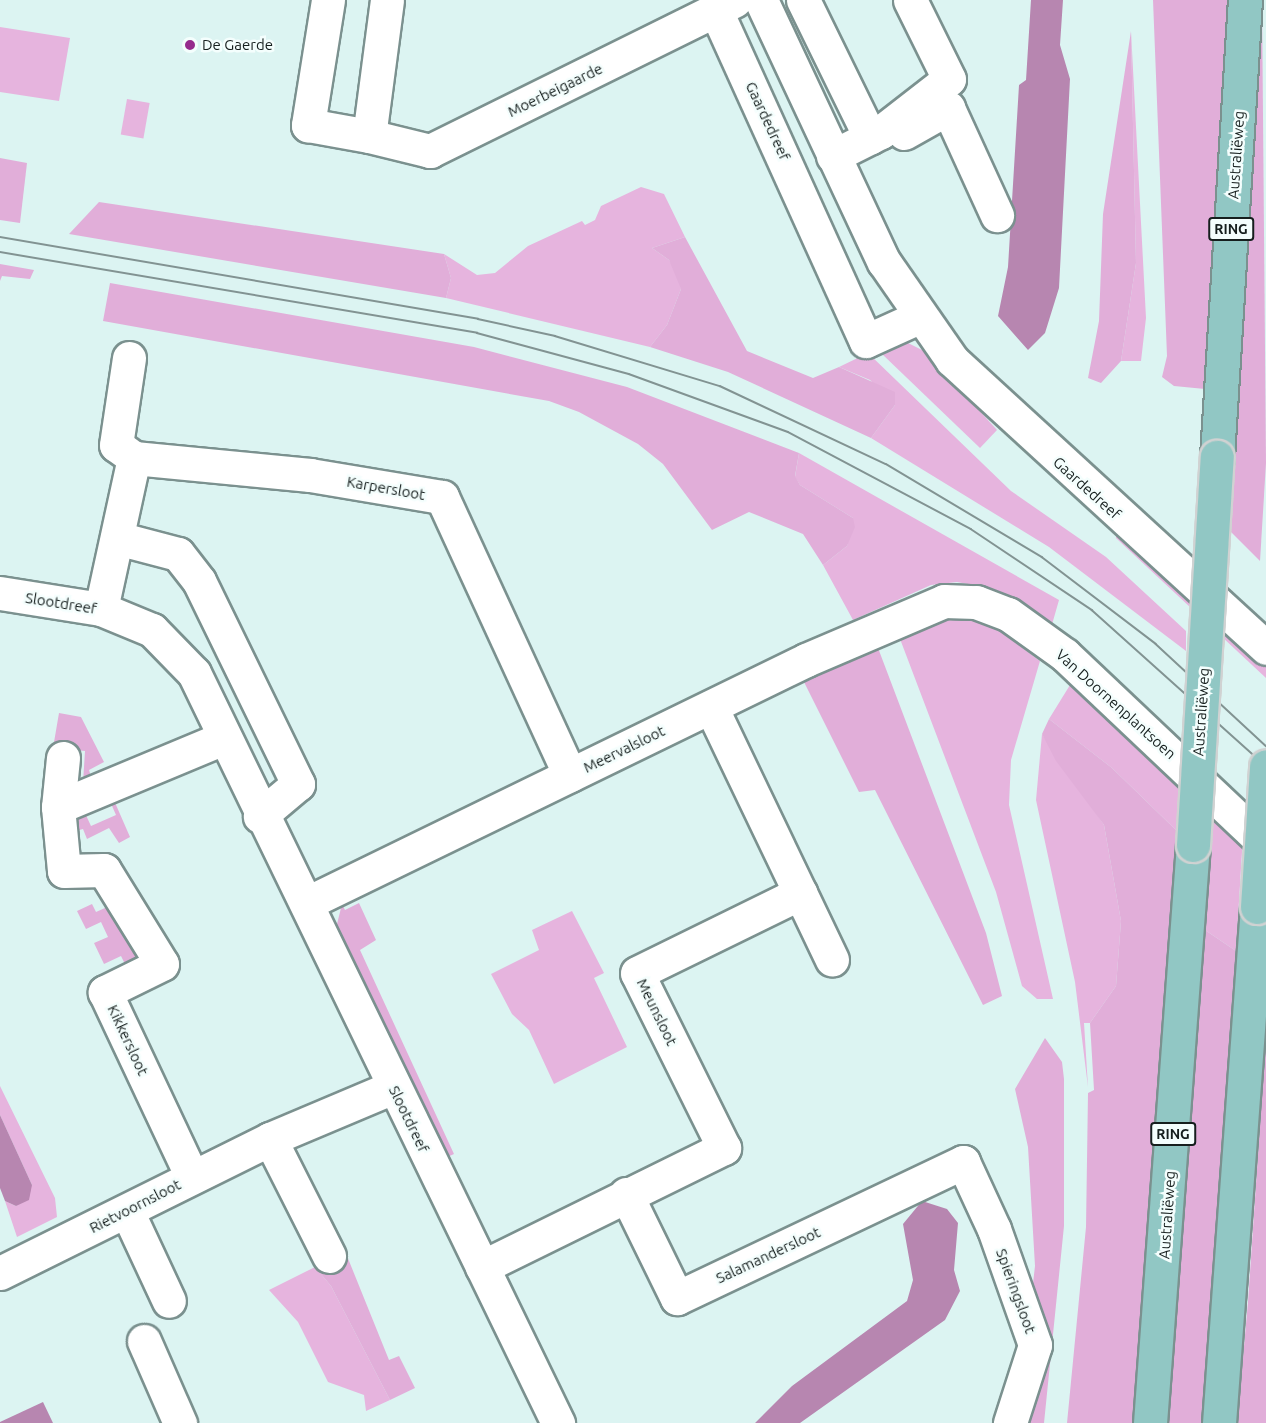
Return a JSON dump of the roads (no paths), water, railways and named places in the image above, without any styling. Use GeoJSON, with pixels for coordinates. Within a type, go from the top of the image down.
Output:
{"type":"FeatureCollection","features":[{"type":"Feature","properties":{"kind":"main road","name":"Australiëweg"},"geometry":{"type":"LineString","coordinates":[[1150,1423],[1193,846],[1245,0]]}},
{"type":"Feature","properties":{"kind":"main road"},"geometry":{"type":"LineString","coordinates":[[1219,1423],[1266,766]]}},
{"type":"Feature","properties":{"kind":"street","name":"Moerbeigaarde"},"geometry":{"type":"LineString","coordinates":[[328,0],[308,124],[430,150],[726,6]]}},
{"type":"Feature","properties":{"kind":"street"},"geometry":{"type":"LineString","coordinates":[[369,136],[387,0]]}},
{"type":"Feature","properties":{"kind":"street","name":"Gaardedreef"},"geometry":{"type":"LineString","coordinates":[[760,0],[884,261],[919,317],[952,360],[1022,428],[1266,648]]}},
{"type":"Feature","properties":{"kind":"street"},"geometry":{"type":"LineString","coordinates":[[803,0],[875,135]]}},
{"type":"Feature","properties":{"kind":"street"},"geometry":{"type":"LineString","coordinates":[[833,156],[875,135],[949,79],[910,0]]}},
{"type":"Feature","properties":{"kind":"street","name":"Gaardedreef"},"geometry":{"type":"LineString","coordinates":[[726,6],[866,341],[919,317]]}},
{"type":"Feature","properties":{"kind":"street"},"geometry":{"type":"LineString","coordinates":[[875,135],[904,133],[948,108],[997,215]]}},
{"type":"Feature","properties":{"kind":"street"},"geometry":{"type":"LineString","coordinates":[[101,609],[134,458],[116,445],[129,358]]}},
{"type":"Feature","properties":{"kind":"street","name":"Karpersloot"},"geometry":{"type":"LineString","coordinates":[[134,458],[310,475],[442,497],[570,775]]}},
{"type":"Feature","properties":{"kind":"street"},"geometry":{"type":"LineString","coordinates":[[117,538],[178,554],[199,581],[298,784],[260,816]]}},
{"type":"Feature","properties":{"kind":"street","name":"Slootdreef"},"geometry":{"type":"LineString","coordinates":[[0,593],[101,609],[152,630],[194,673],[260,816],[274,830],[393,1087],[558,1423]]}},
{"type":"Feature","properties":{"kind":"street","name":"Meervalsloot"},"geometry":{"type":"LineString","coordinates":[[307,903],[711,707],[945,601]]}},
{"type":"Feature","properties":{"kind":"street","name":"Van Doornenplantsoen"},"geometry":{"type":"LineString","coordinates":[[945,601],[976,602],[1008,614],[1065,655],[1266,845]]}},
{"type":"Feature","properties":{"kind":"street"},"geometry":{"type":"LineString","coordinates":[[711,707],[832,959]]}},
{"type":"Feature","properties":{"kind":"street"},"geometry":{"type":"LineString","coordinates":[[58,807],[224,738]]}},
{"type":"Feature","properties":{"kind":"street","name":"Kikkersloot"},"geometry":{"type":"LineString","coordinates":[[63,758],[58,807],[64,871],[104,870],[162,964],[105,992],[192,1177]]}},
{"type":"Feature","properties":{"kind":"street","name":"Meunsloot"},"geometry":{"type":"LineString","coordinates":[[626,1194],[724,1148],[637,973],[800,893]]}},
{"type":"Feature","properties":{"kind":"street","name":"Rietvoornsloot"},"geometry":{"type":"LineString","coordinates":[[0,1273],[270,1139],[393,1087]]}},
{"type":"Feature","properties":{"kind":"street"},"geometry":{"type":"LineString","coordinates":[[270,1139],[329,1256]]}},
{"type":"Feature","properties":{"kind":"street","name":"Salamandersloot"},"geometry":{"type":"LineString","coordinates":[[626,1194],[677,1298],[963,1162]]}},
{"type":"Feature","properties":{"kind":"street","name":"Spieringsloot"},"geometry":{"type":"LineString","coordinates":[[963,1162],[994,1229],[1035,1344],[1010,1423]]}},
{"type":"Feature","properties":{"kind":"street"},"geometry":{"type":"LineString","coordinates":[[482,1267],[626,1194]]}},
{"type":"Feature","properties":{"kind":"street"},"geometry":{"type":"LineString","coordinates":[[127,1211],[169,1301]]}},
{"type":"Feature","properties":{"kind":"street"},"geometry":{"type":"LineString","coordinates":[[144,1341],[180,1423]]}},
{"type":"Feature","properties":{"kind":"tram line"},"geometry":{"type":"LineString","coordinates":[[0,237],[478,319],[555,336],[720,386],[886,464],[1042,557],[1156,644],[1266,746]]}},
{"type":"Feature","properties":{"kind":"tram line"},"geometry":{"type":"LineString","coordinates":[[0,252],[477,333],[629,374],[788,432],[971,529],[1092,610],[1266,766]]}},
{"type":"Feature","properties":{"kind":"place","name":"De Gaerde"},"geometry":{"type":"Point","coordinates":[190,45]}}]}
